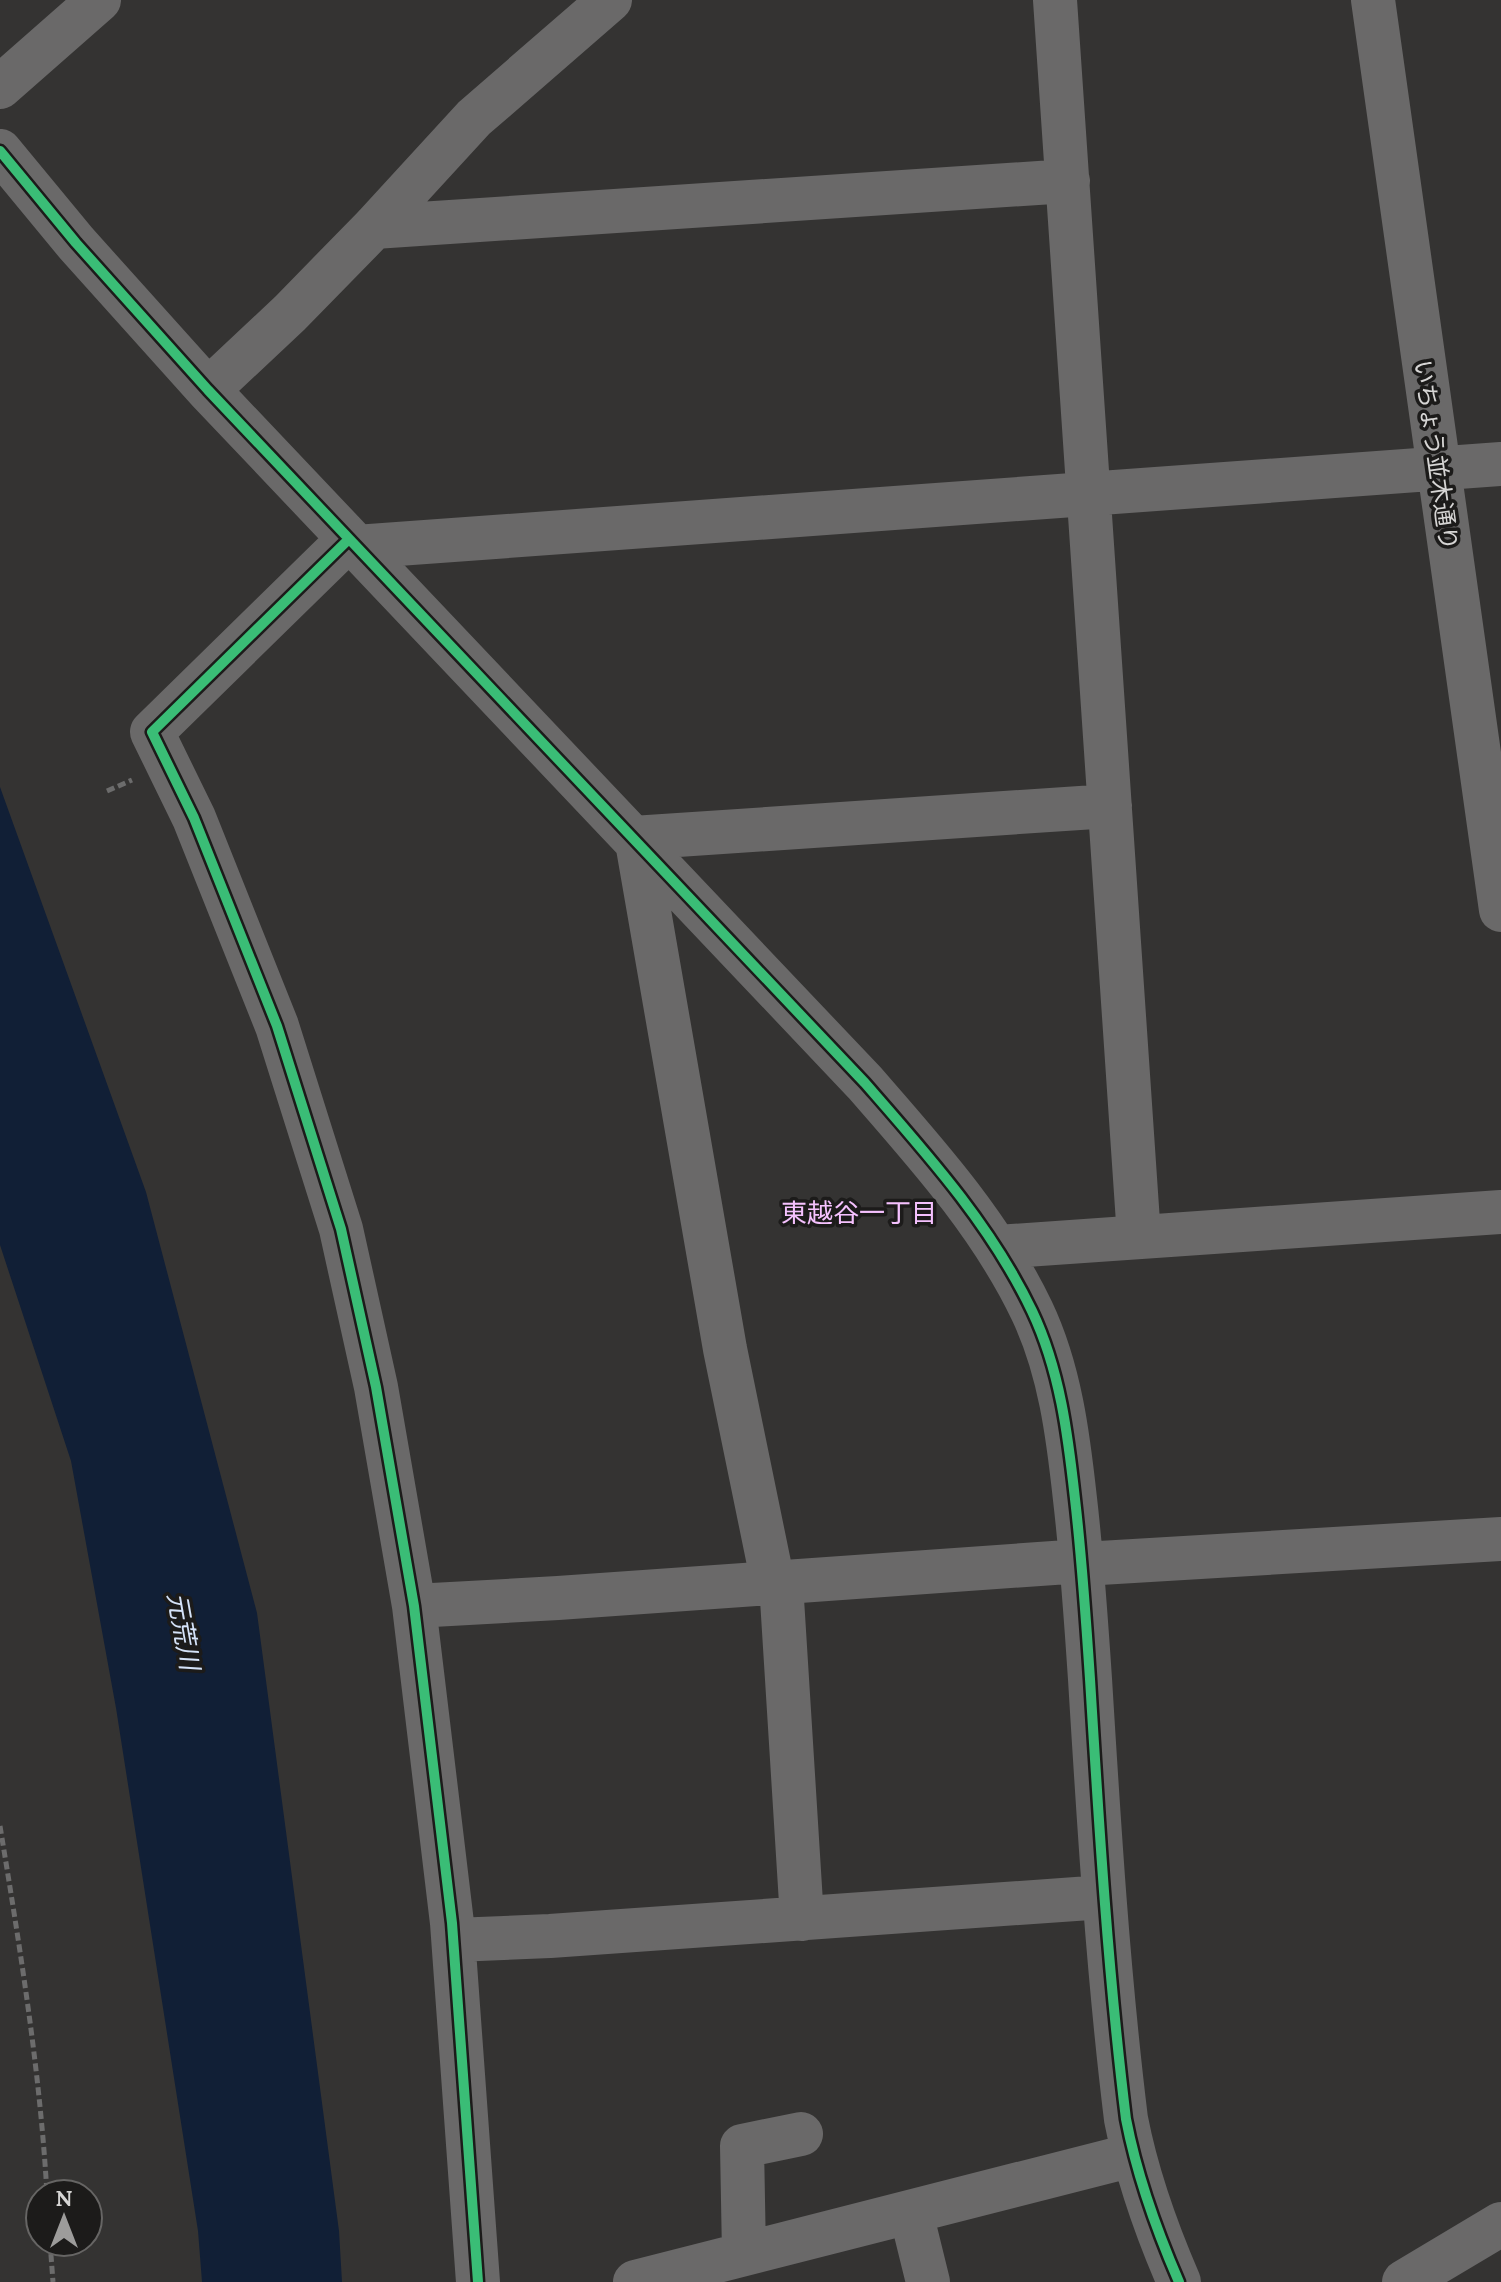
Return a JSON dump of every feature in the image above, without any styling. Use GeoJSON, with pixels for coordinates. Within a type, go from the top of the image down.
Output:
{"type":"FeatureCollection","features":[{"type":"Feature","properties":{"kind":"street"},"geometry":{"type":"LineString","coordinates":[[0,87],[99,0]]}},
{"type":"Feature","properties":{"kind":"street"},"geometry":{"type":"LineString","coordinates":[[208,390],[290,313],[474,118],[610,0]]}},
{"type":"Feature","properties":{"kind":"street"},"geometry":{"type":"LineString","coordinates":[[1055,0],[1139,1237]]}},
{"type":"Feature","properties":{"kind":"street","name":"いちょう並木通り"},"geometry":{"type":"LineString","coordinates":[[1373,0],[1501,910]]}},
{"type":"Feature","properties":{"kind":"street"},"geometry":{"type":"LineString","coordinates":[[0,151],[76,243],[208,390],[865,1083],[939,1168],[997,1247],[1033,1313],[1053,1367],[1067,1423],[1082,1562],[1116,2034],[1133,2155],[1179,2282]]}},
{"type":"Feature","properties":{"kind":"street"},"geometry":{"type":"LineString","coordinates":[[374,227],[1068,181]]}},
{"type":"Feature","properties":{"kind":"street"},"geometry":{"type":"LineString","coordinates":[[478,2282],[454,1940],[414,1606],[376,1387],[341,1229],[272,1012],[194,818],[152,732],[352,543],[1501,464]]}},
{"type":"Feature","properties":{"kind":"street"},"geometry":{"type":"LineString","coordinates":[[635,840],[1110,806]]}},
{"type":"Feature","properties":{"kind":"street"},"geometry":{"type":"LineString","coordinates":[[635,840],[703,1227],[777,1583],[802,1919]]}},
{"type":"Feature","properties":{"kind":"street"},"geometry":{"type":"LineString","coordinates":[[997,1247],[1501,1212]]}},
{"type":"Feature","properties":{"kind":"street"},"geometry":{"type":"LineString","coordinates":[[414,1606],[1082,1562],[1501,1539]]}},
{"type":"Feature","properties":{"kind":"street"},"geometry":{"type":"LineString","coordinates":[[454,1940],[1104,1897]]}},
{"type":"Feature","properties":{"kind":"street"},"geometry":{"type":"LineString","coordinates":[[744,2254],[742,2146],[801,2134]]}},
{"type":"Feature","properties":{"kind":"street"},"geometry":{"type":"LineString","coordinates":[[635,2282],[1133,2155]]}},
{"type":"Feature","properties":{"kind":"street"},"geometry":{"type":"LineString","coordinates":[[911,2213],[928,2282]]}},
{"type":"Feature","properties":{"kind":"street"},"geometry":{"type":"LineString","coordinates":[[1417,2279],[1501,2224]]}},
{"type":"Feature","properties":{"kind":"path"},"geometry":{"type":"LineString","coordinates":[[107,791],[139,777]]}},
{"type":"Feature","properties":{"kind":"path"},"geometry":{"type":"LineString","coordinates":[[0,1826],[22,1963],[46,2178]]}},
{"type":"Feature","properties":{"kind":"path"},"geometry":{"type":"LineString","coordinates":[[51,2258],[53,2282]]}},
{"type":"Feature","properties":{"kind":"water","name":"元荒川"},"geometry":{"type":"Polygon","coordinates":[[[0,787],[146,1192],[257,1613],[339,2231],[342,2282],[202,2282],[198,2231],[116,1708],[71,1461],[0,1245],[0,787]]]}},
{"type":"Feature","properties":{"kind":"cycle path"},"geometry":{"type":"LineString","coordinates":[[0,151],[76,243],[208,390],[865,1083],[956,1191],[1016,1279],[1050,1356],[1069,1451],[1084,1589],[1109,1954],[1126,2119],[1148,2202],[1179,2282]]}},
{"type":"Feature","properties":{"kind":"cycle path"},"geometry":{"type":"LineString","coordinates":[[349,539],[152,732],[194,818],[277,1026],[341,1229],[376,1387],[414,1606],[452,1923],[478,2282]]}},
{"type":"Feature","properties":{"kind":"district","name":"東越谷一丁目"},"geometry":{"type":"Point","coordinates":[859,1212]}}]}
